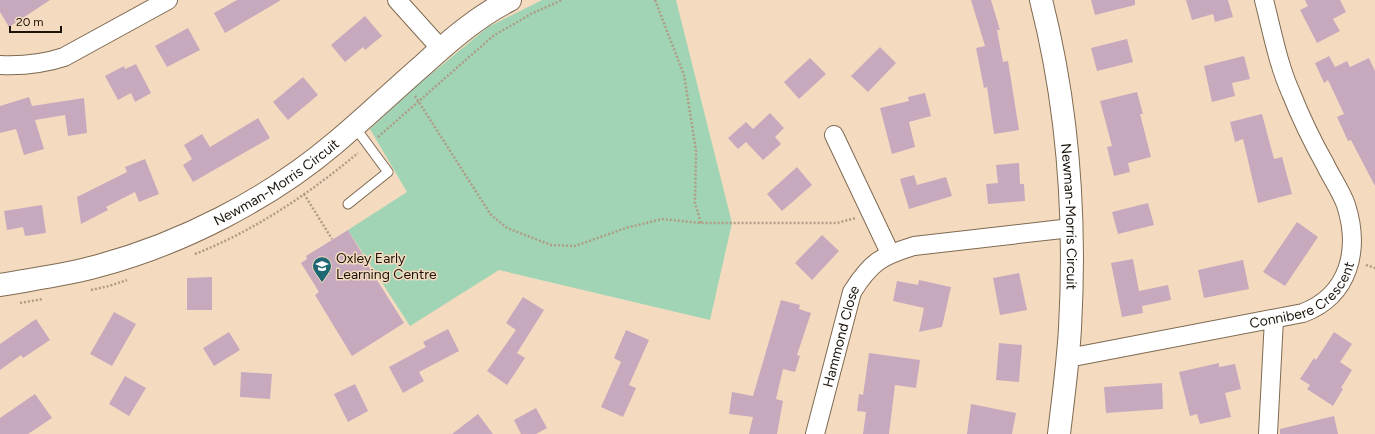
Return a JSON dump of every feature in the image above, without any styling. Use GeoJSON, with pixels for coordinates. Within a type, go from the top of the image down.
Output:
{"type":"FeatureCollection","features":[{"type":"Feature","properties":{"kind":"street"},"geometry":{"type":"LineString","coordinates":[[0,65],[24,66],[64,57],[168,0]]}},
{"type":"Feature","properties":{"kind":"street"},"geometry":{"type":"LineString","coordinates":[[397,0],[441,49]]}},
{"type":"Feature","properties":{"kind":"street","name":"Newman-Morris Circuit"},"geometry":{"type":"LineString","coordinates":[[0,285],[98,266],[135,255],[204,226],[232,212],[284,180],[333,144],[461,32],[510,0]]}},
{"type":"Feature","properties":{"kind":"street","name":"Newman-Morris Circuit"},"geometry":{"type":"LineString","coordinates":[[1041,0],[1060,100],[1066,143],[1072,228],[1068,358],[1059,434]]}},
{"type":"Feature","properties":{"kind":"street","name":"Connibere Crescent"},"geometry":{"type":"LineString","coordinates":[[1068,358],[1313,309],[1331,296],[1344,277],[1351,254],[1352,229],[1345,204],[1308,133],[1290,91],[1264,0]]}},
{"type":"Feature","properties":{"kind":"street"},"geometry":{"type":"LineString","coordinates":[[834,135],[890,253]]}},
{"type":"Feature","properties":{"kind":"street","name":"Hammond Close"},"geometry":{"type":"LineString","coordinates":[[815,434],[852,292],[864,273],[880,259],[890,253],[914,246],[1072,228]]}},
{"type":"Feature","properties":{"kind":"street"},"geometry":{"type":"LineString","coordinates":[[1268,434],[1274,318]]}},
{"type":"Feature","properties":{"kind":"lane"},"geometry":{"type":"LineString","coordinates":[[348,204],[388,172],[354,126]]}},
{"type":"Feature","properties":{"kind":"path"},"geometry":{"type":"LineString","coordinates":[[655,0],[684,75],[696,151],[695,204],[701,223]]}},
{"type":"Feature","properties":{"kind":"path"},"geometry":{"type":"LineString","coordinates":[[405,80],[491,215],[507,228],[551,245],[575,246],[626,228],[662,219],[701,223],[837,223],[871,214]]}},
{"type":"Feature","properties":{"kind":"path"},"geometry":{"type":"LineString","coordinates":[[304,194],[332,239]]}},
{"type":"Feature","properties":{"kind":"green space"},"geometry":{"type":"Polygon","coordinates":[[[542,0],[676,0],[732,223],[710,320],[499,270],[410,326],[348,230],[407,192],[370,129],[419,84],[488,27],[542,0]]]}},
{"type":"Feature","properties":{"kind":"building"},"geometry":{"type":"Polygon","coordinates":[[[0,0],[50,0],[9,27],[0,12],[0,0]]]}},
{"type":"Feature","properties":{"kind":"building"},"geometry":{"type":"Polygon","coordinates":[[[237,0],[281,0],[225,33],[214,13],[237,0]]]}},
{"type":"Feature","properties":{"kind":"building"},"geometry":{"type":"Polygon","coordinates":[[[971,0],[991,0],[1000,30],[997,30],[1003,62],[1008,61],[1019,130],[994,134],[987,87],[984,88],[976,48],[985,46],[971,0]]]}},
{"type":"Feature","properties":{"kind":"building"},"geometry":{"type":"Polygon","coordinates":[[[1091,0],[1135,0],[1135,5],[1095,15],[1091,0]]]}},
{"type":"Feature","properties":{"kind":"building"},"geometry":{"type":"Polygon","coordinates":[[[1186,0],[1228,0],[1233,17],[1215,22],[1213,14],[1192,20],[1186,0]]]}},
{"type":"Feature","properties":{"kind":"building"},"geometry":{"type":"Polygon","coordinates":[[[1305,0],[1340,0],[1346,12],[1333,19],[1340,31],[1317,43],[1300,10],[1308,6],[1305,0]]]}},
{"type":"Feature","properties":{"kind":"building"},"geometry":{"type":"Polygon","coordinates":[[[365,16],[382,36],[365,50],[363,47],[345,62],[331,45],[365,16]]]}},
{"type":"Feature","properties":{"kind":"building"},"geometry":{"type":"Polygon","coordinates":[[[188,28],[200,50],[167,67],[155,46],[188,28]]]}},
{"type":"Feature","properties":{"kind":"building"},"geometry":{"type":"Polygon","coordinates":[[[1127,39],[1133,62],[1097,71],[1091,48],[1127,39]]]}},
{"type":"Feature","properties":{"kind":"building"},"geometry":{"type":"Polygon","coordinates":[[[880,47],[896,63],[868,92],[851,76],[880,47]]]}},
{"type":"Feature","properties":{"kind":"building"},"geometry":{"type":"Polygon","coordinates":[[[1244,56],[1250,79],[1232,83],[1235,96],[1212,102],[1204,66],[1244,56]]]}},
{"type":"Feature","properties":{"kind":"building"},"geometry":{"type":"Polygon","coordinates":[[[1329,56],[1335,67],[1347,61],[1350,67],[1369,58],[1375,71],[1375,186],[1351,140],[1348,141],[1337,117],[1344,114],[1328,80],[1324,83],[1315,63],[1329,56]]]}},
{"type":"Feature","properties":{"kind":"building"},"geometry":{"type":"Polygon","coordinates":[[[810,58],[826,74],[799,99],[784,82],[810,58]]]}},
{"type":"Feature","properties":{"kind":"building"},"geometry":{"type":"Polygon","coordinates":[[[136,64],[151,93],[135,102],[131,93],[118,100],[105,76],[124,66],[125,69],[136,64]]]}},
{"type":"Feature","properties":{"kind":"building"},"geometry":{"type":"Polygon","coordinates":[[[303,77],[318,95],[288,120],[273,102],[303,77]]]}},
{"type":"Feature","properties":{"kind":"building"},"geometry":{"type":"Polygon","coordinates":[[[1137,92],[1143,114],[1140,114],[1151,157],[1128,163],[1130,172],[1114,176],[1107,147],[1112,146],[1100,101],[1137,92]]]}},
{"type":"Feature","properties":{"kind":"building"},"geometry":{"type":"Polygon","coordinates":[[[925,93],[931,116],[909,122],[915,147],[892,154],[880,108],[909,101],[908,97],[925,93]]]}},
{"type":"Feature","properties":{"kind":"building"},"geometry":{"type":"Polygon","coordinates":[[[29,97],[32,106],[84,98],[87,133],[68,136],[65,115],[35,120],[44,149],[24,155],[16,129],[0,133],[0,106],[29,97]]]}},
{"type":"Feature","properties":{"kind":"building"},"geometry":{"type":"Polygon","coordinates":[[[770,113],[784,128],[775,137],[781,144],[763,160],[746,142],[738,149],[728,138],[746,122],[753,129],[770,113]]]}},
{"type":"Feature","properties":{"kind":"building"},"geometry":{"type":"Polygon","coordinates":[[[1262,114],[1274,159],[1282,157],[1292,194],[1258,203],[1243,139],[1235,142],[1230,122],[1262,114]]]}},
{"type":"Feature","properties":{"kind":"building"},"geometry":{"type":"Polygon","coordinates":[[[258,118],[270,138],[193,182],[183,165],[192,159],[184,145],[202,134],[210,147],[258,118]]]}},
{"type":"Feature","properties":{"kind":"building"},"geometry":{"type":"Polygon","coordinates":[[[145,159],[159,194],[139,202],[135,192],[106,207],[108,210],[81,224],[77,197],[127,172],[125,167],[145,159]]]}},
{"type":"Feature","properties":{"kind":"building"},"geometry":{"type":"Polygon","coordinates":[[[1019,163],[1020,184],[1024,184],[1025,201],[988,204],[986,184],[998,183],[996,165],[1019,163]]]}},
{"type":"Feature","properties":{"kind":"building"},"geometry":{"type":"Polygon","coordinates":[[[797,167],[812,185],[782,211],[767,194],[797,167]]]}},
{"type":"Feature","properties":{"kind":"building"},"geometry":{"type":"Polygon","coordinates":[[[914,175],[917,185],[946,177],[952,196],[909,209],[900,179],[914,175]]]}},
{"type":"Feature","properties":{"kind":"building"},"geometry":{"type":"Polygon","coordinates":[[[1148,203],[1154,225],[1118,234],[1112,212],[1148,203]]]}},
{"type":"Feature","properties":{"kind":"building"},"geometry":{"type":"Polygon","coordinates":[[[42,205],[46,233],[25,236],[23,227],[7,230],[4,211],[42,205]]]}},
{"type":"Feature","properties":{"kind":"building"},"geometry":{"type":"Polygon","coordinates":[[[1297,222],[1318,237],[1285,286],[1263,272],[1297,222]]]}},
{"type":"Feature","properties":{"kind":"building"},"geometry":{"type":"Polygon","coordinates":[[[348,230],[363,255],[362,256],[404,323],[352,356],[315,295],[319,292],[301,263],[307,259],[306,256],[348,230]]]}},
{"type":"Feature","properties":{"kind":"building"},"geometry":{"type":"Polygon","coordinates":[[[822,235],[839,251],[812,280],[795,263],[822,235]]]}},
{"type":"Feature","properties":{"kind":"building"},"geometry":{"type":"Polygon","coordinates":[[[1133,259],[1139,291],[1168,285],[1171,300],[1142,306],[1143,313],[1122,317],[1111,263],[1133,259]]]}},
{"type":"Feature","properties":{"kind":"building"},"geometry":{"type":"Polygon","coordinates":[[[1243,260],[1249,289],[1204,298],[1198,270],[1243,260]]]}},
{"type":"Feature","properties":{"kind":"building"},"geometry":{"type":"Polygon","coordinates":[[[1019,273],[1027,310],[1000,315],[993,278],[1019,273]]]}},
{"type":"Feature","properties":{"kind":"building"},"geometry":{"type":"Polygon","coordinates":[[[212,277],[212,310],[187,310],[187,278],[212,277]]]}},
{"type":"Feature","properties":{"kind":"building"},"geometry":{"type":"Polygon","coordinates":[[[919,280],[951,287],[942,327],[919,332],[924,308],[893,301],[897,281],[918,285],[919,280]]]}},
{"type":"Feature","properties":{"kind":"building"},"geometry":{"type":"Polygon","coordinates":[[[523,297],[544,310],[517,353],[525,358],[507,385],[487,371],[516,330],[506,323],[523,297]]]}},
{"type":"Feature","properties":{"kind":"building"},"geometry":{"type":"Polygon","coordinates":[[[781,300],[800,305],[799,309],[811,313],[797,355],[800,356],[795,372],[783,369],[776,399],[783,401],[777,434],[749,434],[753,417],[729,414],[732,392],[753,396],[781,300]]]}},
{"type":"Feature","properties":{"kind":"building"},"geometry":{"type":"Polygon","coordinates":[[[114,312],[136,324],[112,366],[90,354],[114,312]]]}},
{"type":"Feature","properties":{"kind":"building"},"geometry":{"type":"Polygon","coordinates":[[[36,319],[50,340],[23,358],[21,355],[0,370],[0,344],[36,319]]]}},
{"type":"Feature","properties":{"kind":"building"},"geometry":{"type":"Polygon","coordinates":[[[448,329],[459,351],[419,372],[424,381],[403,393],[389,367],[426,347],[423,342],[448,329]]]}},
{"type":"Feature","properties":{"kind":"building"},"geometry":{"type":"Polygon","coordinates":[[[626,330],[649,340],[629,385],[636,388],[623,417],[601,407],[621,362],[614,358],[626,330]]]}},
{"type":"Feature","properties":{"kind":"building"},"geometry":{"type":"Polygon","coordinates":[[[229,332],[240,350],[214,366],[203,348],[229,332]]]}},
{"type":"Feature","properties":{"kind":"building"},"geometry":{"type":"Polygon","coordinates":[[[1334,332],[1352,344],[1340,362],[1352,370],[1341,388],[1343,389],[1333,406],[1307,389],[1310,385],[1300,379],[1314,358],[1316,360],[1334,332]]]}},
{"type":"Feature","properties":{"kind":"building"},"geometry":{"type":"Polygon","coordinates":[[[999,343],[1022,345],[1019,382],[996,380],[999,343]]]}},
{"type":"Feature","properties":{"kind":"building"},"geometry":{"type":"Polygon","coordinates":[[[869,353],[920,360],[916,388],[895,385],[889,434],[863,434],[866,412],[857,411],[859,394],[863,395],[869,353]]]}},
{"type":"Feature","properties":{"kind":"building"},"geometry":{"type":"Polygon","coordinates":[[[1219,363],[1219,367],[1235,364],[1241,389],[1225,393],[1231,417],[1200,424],[1197,414],[1190,416],[1179,372],[1219,363]]]}},
{"type":"Feature","properties":{"kind":"building"},"geometry":{"type":"Polygon","coordinates":[[[241,372],[272,374],[270,399],[240,397],[241,372]]]}},
{"type":"Feature","properties":{"kind":"building"},"geometry":{"type":"Polygon","coordinates":[[[125,376],[146,388],[129,416],[109,404],[125,376]]]}},
{"type":"Feature","properties":{"kind":"building"},"geometry":{"type":"Polygon","coordinates":[[[1162,383],[1163,409],[1106,413],[1104,387],[1162,383]]]}},
{"type":"Feature","properties":{"kind":"building"},"geometry":{"type":"Polygon","coordinates":[[[355,384],[368,411],[348,422],[334,394],[355,384]]]}},
{"type":"Feature","properties":{"kind":"building"},"geometry":{"type":"Polygon","coordinates":[[[35,394],[52,418],[28,434],[0,434],[0,418],[35,394]]]}},
{"type":"Feature","properties":{"kind":"building"},"geometry":{"type":"Polygon","coordinates":[[[971,404],[1016,413],[1012,434],[967,434],[971,404]]]}},
{"type":"Feature","properties":{"kind":"building"},"geometry":{"type":"Polygon","coordinates":[[[536,408],[547,428],[536,434],[521,434],[514,420],[536,408]]]}},
{"type":"Feature","properties":{"kind":"building"},"geometry":{"type":"Polygon","coordinates":[[[478,414],[493,434],[452,434],[478,414]]]}},
{"type":"Feature","properties":{"kind":"building"},"geometry":{"type":"Polygon","coordinates":[[[1334,416],[1338,434],[1280,434],[1280,429],[1334,416]]]}},
{"type":"Feature","properties":{"kind":"place","name":"Oxley Early Learning Centre"},"geometry":{"type":"Point","coordinates":[322,283]}}]}
